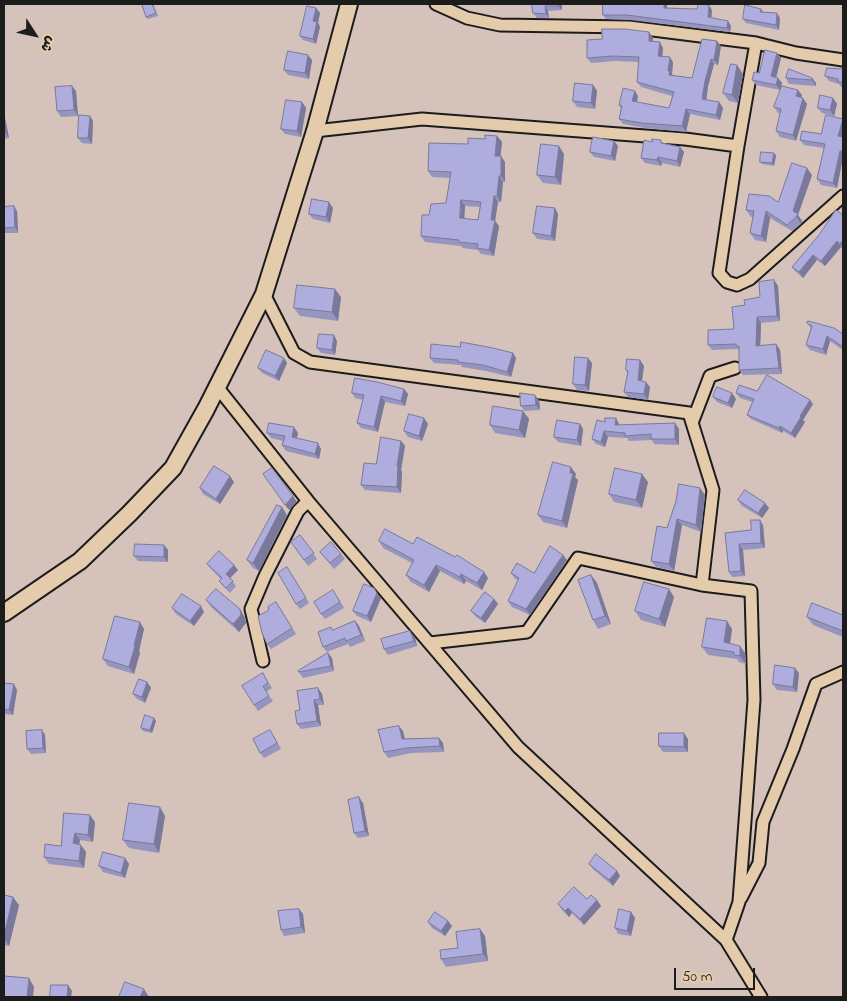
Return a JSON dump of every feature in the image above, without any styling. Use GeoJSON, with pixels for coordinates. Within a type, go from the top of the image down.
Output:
{"type":"FeatureCollection","features":[{"type":"Feature","properties":{"kind":"street"},"geometry":{"type":"LineString","coordinates":[[4,613],[80,561],[173,468],[218,388],[264,294],[314,131],[348,4]]}},
{"type":"Feature","properties":{"kind":"street"},"geometry":{"type":"LineString","coordinates":[[436,4],[468,18],[500,25],[629,27],[756,43],[796,53],[843,60]]}},
{"type":"Feature","properties":{"kind":"street"},"geometry":{"type":"LineString","coordinates":[[756,43],[719,273],[727,282],[736,285],[750,279],[843,196]]}},
{"type":"Feature","properties":{"kind":"street"},"geometry":{"type":"LineString","coordinates":[[314,131],[422,119],[685,139],[738,146]]}},
{"type":"Feature","properties":{"kind":"street"},"geometry":{"type":"LineString","coordinates":[[264,294],[294,353],[310,362],[688,413],[713,490],[702,585]]}},
{"type":"Feature","properties":{"kind":"street"},"geometry":{"type":"LineString","coordinates":[[692,424],[710,376],[735,368]]}},
{"type":"Feature","properties":{"kind":"street"},"geometry":{"type":"LineString","coordinates":[[218,388],[308,501],[518,747],[726,940],[761,997]]}},
{"type":"Feature","properties":{"kind":"street"},"geometry":{"type":"LineString","coordinates":[[263,661],[251,609],[265,576],[298,511],[308,501]]}},
{"type":"Feature","properties":{"kind":"street"},"geometry":{"type":"LineString","coordinates":[[430,643],[527,632],[578,558],[702,585],[751,591],[754,700],[739,902]]}},
{"type":"Feature","properties":{"kind":"street"},"geometry":{"type":"LineString","coordinates":[[726,940],[739,902],[759,863],[763,822],[793,749],[816,684],[843,672]]}},
{"type":"Feature","properties":{"kind":"building"},"geometry":{"type":"Polygon","coordinates":[[[152,4],[156,13],[146,17],[142,5],[152,4]]]}},
{"type":"Feature","properties":{"kind":"building"},"geometry":{"type":"Polygon","coordinates":[[[532,4],[559,4],[559,6],[545,6],[546,14],[533,13],[532,4]]]}},
{"type":"Feature","properties":{"kind":"building"},"geometry":{"type":"Polygon","coordinates":[[[603,4],[664,4],[664,8],[697,9],[698,4],[709,5],[708,17],[728,21],[727,28],[627,15],[603,15],[603,4]]]}},
{"type":"Feature","properties":{"kind":"building"},"geometry":{"type":"Polygon","coordinates":[[[745,5],[761,9],[760,12],[777,13],[776,25],[743,19],[745,5]]]}},
{"type":"Feature","properties":{"kind":"building"},"geometry":{"type":"Polygon","coordinates":[[[307,6],[316,8],[313,21],[317,22],[313,39],[300,36],[307,6]]]}},
{"type":"Feature","properties":{"kind":"building"},"geometry":{"type":"Polygon","coordinates":[[[602,29],[649,32],[649,41],[660,42],[658,56],[670,57],[669,75],[692,78],[702,39],[717,41],[714,60],[711,59],[702,99],[719,102],[716,115],[686,109],[682,126],[619,119],[622,106],[619,105],[623,88],[635,91],[632,101],[669,108],[674,92],[637,82],[639,57],[612,56],[587,58],[587,40],[602,39],[602,29]]]}},
{"type":"Feature","properties":{"kind":"building"},"geometry":{"type":"Polygon","coordinates":[[[765,50],[777,53],[771,76],[778,78],[776,85],[752,80],[754,72],[759,73],[765,50]]]}},
{"type":"Feature","properties":{"kind":"building"},"geometry":{"type":"Polygon","coordinates":[[[288,51],[308,55],[305,73],[284,70],[288,51]]]}},
{"type":"Feature","properties":{"kind":"building"},"geometry":{"type":"Polygon","coordinates":[[[731,64],[737,65],[732,95],[723,93],[731,64]]]}},
{"type":"Feature","properties":{"kind":"building"},"geometry":{"type":"Polygon","coordinates":[[[827,68],[843,69],[843,82],[838,82],[838,79],[825,76],[827,68]]]}},
{"type":"Feature","properties":{"kind":"building"},"geometry":{"type":"Polygon","coordinates":[[[789,69],[812,78],[812,80],[786,78],[789,69]]]}},
{"type":"Feature","properties":{"kind":"building"},"geometry":{"type":"Polygon","coordinates":[[[575,83],[593,85],[591,103],[573,101],[575,83]]]}},
{"type":"Feature","properties":{"kind":"building"},"geometry":{"type":"Polygon","coordinates":[[[72,86],[74,110],[57,111],[55,87],[72,86]]]}},
{"type":"Feature","properties":{"kind":"building"},"geometry":{"type":"Polygon","coordinates":[[[782,86],[798,90],[796,96],[803,98],[793,135],[776,131],[781,109],[774,107],[782,86]]]}},
{"type":"Feature","properties":{"kind":"building"},"geometry":{"type":"Polygon","coordinates":[[[820,95],[833,98],[830,110],[818,108],[820,95]]]}},
{"type":"Feature","properties":{"kind":"building"},"geometry":{"type":"Polygon","coordinates":[[[286,100],[302,102],[297,131],[281,129],[286,100]]]}},
{"type":"Feature","properties":{"kind":"building"},"geometry":{"type":"Polygon","coordinates":[[[79,115],[90,116],[88,138],[78,138],[79,115]]]}},
{"type":"Feature","properties":{"kind":"building"},"geometry":{"type":"Polygon","coordinates":[[[826,115],[843,119],[838,136],[843,137],[843,151],[840,151],[833,183],[817,179],[825,144],[800,140],[802,131],[821,134],[826,115]]]}},
{"type":"Feature","properties":{"kind":"building"},"geometry":{"type":"Polygon","coordinates":[[[485,135],[497,136],[495,156],[501,156],[501,176],[499,176],[497,196],[494,196],[491,220],[495,220],[489,250],[477,248],[478,244],[459,242],[459,240],[421,236],[422,215],[429,215],[431,204],[446,203],[451,172],[428,171],[429,143],[468,144],[468,138],[485,139],[485,135]],[[461,200],[460,218],[478,220],[481,202],[461,200]]]}},
{"type":"Feature","properties":{"kind":"building"},"geometry":{"type":"Polygon","coordinates":[[[593,137],[614,141],[611,156],[590,152],[593,137]]]}},
{"type":"Feature","properties":{"kind":"building"},"geometry":{"type":"Polygon","coordinates":[[[652,139],[661,140],[661,143],[680,147],[677,161],[658,157],[657,160],[641,158],[644,140],[652,142],[652,139]]]}},
{"type":"Feature","properties":{"kind":"building"},"geometry":{"type":"Polygon","coordinates":[[[541,144],[559,146],[555,177],[537,175],[541,144]]]}},
{"type":"Feature","properties":{"kind":"building"},"geometry":{"type":"Polygon","coordinates":[[[761,152],[774,153],[772,163],[760,162],[761,152]]]}},
{"type":"Feature","properties":{"kind":"building"},"geometry":{"type":"Polygon","coordinates":[[[792,163],[807,168],[793,211],[798,214],[787,225],[766,211],[761,236],[750,233],[754,211],[746,210],[749,194],[769,196],[778,202],[792,163]]]}},
{"type":"Feature","properties":{"kind":"building"},"geometry":{"type":"Polygon","coordinates":[[[312,199],[329,202],[326,217],[309,214],[312,199]]]}},
{"type":"Feature","properties":{"kind":"building"},"geometry":{"type":"Polygon","coordinates":[[[14,206],[15,227],[4,228],[4,207],[14,206]]]}},
{"type":"Feature","properties":{"kind":"building"},"geometry":{"type":"Polygon","coordinates":[[[537,206],[555,208],[551,236],[533,233],[537,206]]]}},
{"type":"Feature","properties":{"kind":"building"},"geometry":{"type":"Polygon","coordinates":[[[836,210],[843,215],[843,243],[841,242],[840,244],[837,241],[821,261],[813,255],[799,272],[792,267],[819,235],[836,210]]]}},
{"type":"Feature","properties":{"kind":"building"},"geometry":{"type":"Polygon","coordinates":[[[774,280],[777,316],[757,317],[756,346],[776,344],[779,368],[739,370],[739,346],[736,346],[736,344],[708,345],[708,330],[734,329],[732,307],[745,305],[744,300],[760,297],[759,282],[774,280]]]}},
{"type":"Feature","properties":{"kind":"building"},"geometry":{"type":"Polygon","coordinates":[[[297,285],[335,289],[332,312],[294,308],[297,285]]]}},
{"type":"Feature","properties":{"kind":"building"},"geometry":{"type":"Polygon","coordinates":[[[808,321],[834,328],[843,334],[843,347],[827,336],[823,349],[806,345],[812,326],[807,323],[808,321]]]}},
{"type":"Feature","properties":{"kind":"building"},"geometry":{"type":"Polygon","coordinates":[[[319,334],[334,335],[332,350],[317,348],[319,334]]]}},
{"type":"Feature","properties":{"kind":"building"},"geometry":{"type":"Polygon","coordinates":[[[461,342],[513,353],[507,372],[483,365],[458,362],[458,360],[430,358],[431,344],[460,347],[461,342]]]}},
{"type":"Feature","properties":{"kind":"building"},"geometry":{"type":"Polygon","coordinates":[[[266,350],[284,358],[275,376],[258,368],[266,350]]]}},
{"type":"Feature","properties":{"kind":"building"},"geometry":{"type":"Polygon","coordinates":[[[575,357],[588,358],[585,385],[573,384],[575,357]]]}},
{"type":"Feature","properties":{"kind":"building"},"geometry":{"type":"Polygon","coordinates":[[[627,359],[640,360],[638,380],[646,382],[644,394],[624,392],[628,371],[626,370],[627,359]]]}},
{"type":"Feature","properties":{"kind":"building"},"geometry":{"type":"Polygon","coordinates":[[[767,375],[810,400],[791,433],[780,426],[779,428],[747,415],[754,399],[736,393],[739,385],[757,391],[767,375]]]}},
{"type":"Feature","properties":{"kind":"building"},"geometry":{"type":"Polygon","coordinates":[[[355,378],[404,389],[401,401],[381,396],[374,427],[357,423],[364,395],[352,393],[355,378]]]}},
{"type":"Feature","properties":{"kind":"building"},"geometry":{"type":"Polygon","coordinates":[[[717,387],[732,393],[728,403],[713,397],[717,387]]]}},
{"type":"Feature","properties":{"kind":"building"},"geometry":{"type":"Polygon","coordinates":[[[520,393],[535,395],[536,405],[521,406],[520,393]]]}},
{"type":"Feature","properties":{"kind":"building"},"geometry":{"type":"Polygon","coordinates":[[[493,406],[523,411],[519,430],[490,425],[493,406]]]}},
{"type":"Feature","properties":{"kind":"building"},"geometry":{"type":"Polygon","coordinates":[[[409,414],[424,418],[419,436],[404,431],[409,414]]]}},
{"type":"Feature","properties":{"kind":"building"},"geometry":{"type":"Polygon","coordinates":[[[605,418],[616,418],[615,425],[675,423],[675,439],[651,439],[651,434],[625,436],[625,433],[604,431],[601,442],[592,439],[597,420],[605,422],[605,418]]]}},
{"type":"Feature","properties":{"kind":"building"},"geometry":{"type":"Polygon","coordinates":[[[557,420],[580,424],[577,440],[554,437],[557,420]]]}},
{"type":"Feature","properties":{"kind":"building"},"geometry":{"type":"Polygon","coordinates":[[[269,423],[294,427],[292,437],[318,443],[315,454],[282,445],[285,436],[267,433],[269,423]]]}},
{"type":"Feature","properties":{"kind":"building"},"geometry":{"type":"Polygon","coordinates":[[[381,437],[401,441],[397,466],[397,487],[361,485],[364,463],[376,464],[381,437]]]}},
{"type":"Feature","properties":{"kind":"building"},"geometry":{"type":"Polygon","coordinates":[[[553,462],[571,467],[570,473],[573,473],[562,521],[538,515],[553,462]]]}},
{"type":"Feature","properties":{"kind":"building"},"geometry":{"type":"Polygon","coordinates":[[[214,466],[230,476],[216,499],[200,488],[214,466]]]}},
{"type":"Feature","properties":{"kind":"building"},"geometry":{"type":"Polygon","coordinates":[[[272,468],[293,496],[285,505],[263,474],[272,468]]]}},
{"type":"Feature","properties":{"kind":"building"},"geometry":{"type":"Polygon","coordinates":[[[615,468],[642,474],[636,500],[609,494],[615,468]]]}},
{"type":"Feature","properties":{"kind":"building"},"geometry":{"type":"Polygon","coordinates":[[[679,484],[700,488],[696,525],[677,519],[669,564],[651,561],[657,526],[667,528],[676,501],[679,484]]]}},
{"type":"Feature","properties":{"kind":"building"},"geometry":{"type":"Polygon","coordinates":[[[745,490],[765,503],[758,513],[738,500],[745,490]]]}},
{"type":"Feature","properties":{"kind":"building"},"geometry":{"type":"Polygon","coordinates":[[[277,505],[282,507],[253,563],[247,560],[277,505]]]}},
{"type":"Feature","properties":{"kind":"building"},"geometry":{"type":"Polygon","coordinates":[[[751,520],[760,520],[761,543],[739,544],[741,571],[729,572],[725,533],[751,530],[751,520]]]}},
{"type":"Feature","properties":{"kind":"building"},"geometry":{"type":"Polygon","coordinates":[[[385,529],[413,544],[417,537],[455,557],[457,555],[484,572],[477,583],[461,574],[460,577],[436,565],[424,585],[406,575],[414,560],[379,541],[385,529]]]}},
{"type":"Feature","properties":{"kind":"building"},"geometry":{"type":"Polygon","coordinates":[[[300,535],[314,553],[304,560],[291,542],[300,535]]]}},
{"type":"Feature","properties":{"kind":"building"},"geometry":{"type":"Polygon","coordinates":[[[331,542],[341,554],[330,563],[320,552],[331,542]]]}},
{"type":"Feature","properties":{"kind":"building"},"geometry":{"type":"Polygon","coordinates":[[[135,544],[164,545],[164,557],[134,556],[135,544]]]}},
{"type":"Feature","properties":{"kind":"building"},"geometry":{"type":"Polygon","coordinates":[[[550,546],[563,555],[526,609],[508,601],[519,578],[511,573],[517,563],[534,573],[550,546]]]}},
{"type":"Feature","properties":{"kind":"building"},"geometry":{"type":"Polygon","coordinates":[[[219,551],[234,565],[226,574],[233,581],[226,588],[219,581],[222,578],[207,564],[219,551]]]}},
{"type":"Feature","properties":{"kind":"building"},"geometry":{"type":"Polygon","coordinates":[[[287,567],[306,598],[296,604],[278,573],[287,567]]]}},
{"type":"Feature","properties":{"kind":"building"},"geometry":{"type":"Polygon","coordinates":[[[591,575],[605,616],[593,620],[578,580],[591,575]]]}},
{"type":"Feature","properties":{"kind":"building"},"geometry":{"type":"Polygon","coordinates":[[[644,582],[669,589],[659,619],[635,611],[644,582]]]}},
{"type":"Feature","properties":{"kind":"building"},"geometry":{"type":"Polygon","coordinates":[[[364,584],[374,588],[377,593],[367,616],[353,611],[364,584]]]}},
{"type":"Feature","properties":{"kind":"building"},"geometry":{"type":"Polygon","coordinates":[[[216,589],[240,609],[241,615],[233,624],[206,600],[216,589]]]}},
{"type":"Feature","properties":{"kind":"building"},"geometry":{"type":"Polygon","coordinates":[[[333,590],[340,602],[321,614],[314,602],[333,590]]]}},
{"type":"Feature","properties":{"kind":"building"},"geometry":{"type":"Polygon","coordinates":[[[485,592],[494,599],[481,618],[471,611],[485,592]]]}},
{"type":"Feature","properties":{"kind":"building"},"geometry":{"type":"Polygon","coordinates":[[[182,594],[201,606],[190,621],[172,608],[182,594]]]}},
{"type":"Feature","properties":{"kind":"building"},"geometry":{"type":"Polygon","coordinates":[[[276,602],[292,628],[267,644],[258,616],[269,610],[268,607],[276,602]]]}},
{"type":"Feature","properties":{"kind":"building"},"geometry":{"type":"Polygon","coordinates":[[[812,603],[843,615],[843,631],[807,617],[812,603]]]}},
{"type":"Feature","properties":{"kind":"building"},"geometry":{"type":"Polygon","coordinates":[[[115,616],[140,622],[129,667],[103,659],[115,616]]]}},
{"type":"Feature","properties":{"kind":"building"},"geometry":{"type":"Polygon","coordinates":[[[707,618],[727,621],[724,642],[740,646],[740,656],[734,655],[734,652],[702,647],[707,618]]]}},
{"type":"Feature","properties":{"kind":"building"},"geometry":{"type":"Polygon","coordinates":[[[355,621],[361,635],[346,641],[345,638],[323,647],[318,632],[331,627],[332,630],[355,621]]]}},
{"type":"Feature","properties":{"kind":"building"},"geometry":{"type":"Polygon","coordinates":[[[410,631],[414,641],[384,649],[381,639],[410,631]]]}},
{"type":"Feature","properties":{"kind":"building"},"geometry":{"type":"Polygon","coordinates":[[[328,653],[331,666],[298,671],[328,653]]]}},
{"type":"Feature","properties":{"kind":"building"},"geometry":{"type":"Polygon","coordinates":[[[775,665],[795,668],[793,687],[773,684],[775,665]]]}},
{"type":"Feature","properties":{"kind":"building"},"geometry":{"type":"Polygon","coordinates":[[[263,673],[268,683],[263,686],[269,696],[254,705],[242,686],[263,673]]]}},
{"type":"Feature","properties":{"kind":"building"},"geometry":{"type":"Polygon","coordinates":[[[139,679],[147,682],[142,697],[133,694],[139,679]]]}},
{"type":"Feature","properties":{"kind":"building"},"geometry":{"type":"Polygon","coordinates":[[[4,683],[14,684],[9,710],[4,709],[4,683]]]}},
{"type":"Feature","properties":{"kind":"building"},"geometry":{"type":"Polygon","coordinates":[[[318,688],[320,699],[314,700],[317,721],[297,724],[295,711],[300,710],[297,691],[318,688]]]}},
{"type":"Feature","properties":{"kind":"building"},"geometry":{"type":"Polygon","coordinates":[[[145,715],[154,718],[150,730],[141,728],[145,715]]]}},
{"type":"Feature","properties":{"kind":"building"},"geometry":{"type":"Polygon","coordinates":[[[399,726],[402,739],[439,738],[440,746],[407,748],[384,752],[378,730],[399,726]]]}},
{"type":"Feature","properties":{"kind":"building"},"geometry":{"type":"Polygon","coordinates":[[[42,730],[43,748],[27,749],[26,731],[42,730]]]}},
{"type":"Feature","properties":{"kind":"building"},"geometry":{"type":"Polygon","coordinates":[[[270,730],[277,743],[260,753],[253,739],[270,730]]]}},
{"type":"Feature","properties":{"kind":"building"},"geometry":{"type":"Polygon","coordinates":[[[659,733],[684,733],[684,747],[659,746],[659,733]]]}},
{"type":"Feature","properties":{"kind":"building"},"geometry":{"type":"Polygon","coordinates":[[[359,797],[365,831],[354,833],[348,800],[359,797]]]}},
{"type":"Feature","properties":{"kind":"building"},"geometry":{"type":"Polygon","coordinates":[[[129,803],[160,807],[154,844],[123,840],[129,803]]]}},
{"type":"Feature","properties":{"kind":"building"},"geometry":{"type":"Polygon","coordinates":[[[64,813],[90,815],[88,835],[75,833],[73,843],[81,845],[79,861],[44,857],[45,844],[61,846],[64,813]]]}},
{"type":"Feature","properties":{"kind":"building"},"geometry":{"type":"Polygon","coordinates":[[[103,852],[125,858],[121,873],[99,866],[103,852]]]}},
{"type":"Feature","properties":{"kind":"building"},"geometry":{"type":"Polygon","coordinates":[[[596,854],[617,871],[609,880],[589,864],[596,854]]]}},
{"type":"Feature","properties":{"kind":"building"},"geometry":{"type":"Polygon","coordinates":[[[574,887],[587,899],[591,895],[597,900],[580,919],[568,908],[565,911],[558,904],[574,887]]]}},
{"type":"Feature","properties":{"kind":"building"},"geometry":{"type":"Polygon","coordinates":[[[4,895],[13,897],[4,936],[4,895]]]}},
{"type":"Feature","properties":{"kind":"building"},"geometry":{"type":"Polygon","coordinates":[[[299,909],[301,927],[281,930],[278,911],[299,909]]]}},
{"type":"Feature","properties":{"kind":"building"},"geometry":{"type":"Polygon","coordinates":[[[619,909],[631,912],[627,931],[615,928],[619,909]]]}},
{"type":"Feature","properties":{"kind":"building"},"geometry":{"type":"Polygon","coordinates":[[[435,912],[448,921],[441,931],[428,922],[435,912]]]}},
{"type":"Feature","properties":{"kind":"building"},"geometry":{"type":"Polygon","coordinates":[[[480,929],[483,954],[441,959],[440,950],[458,948],[456,932],[480,929]]]}},
{"type":"Feature","properties":{"kind":"building"},"geometry":{"type":"Polygon","coordinates":[[[4,976],[29,978],[27,997],[4,997],[4,976]]]}},
{"type":"Feature","properties":{"kind":"building"},"geometry":{"type":"Polygon","coordinates":[[[125,982],[144,989],[140,997],[119,997],[125,982]]]}},
{"type":"Feature","properties":{"kind":"building"},"geometry":{"type":"Polygon","coordinates":[[[51,985],[68,985],[67,997],[50,997],[51,985]]]}}]}
